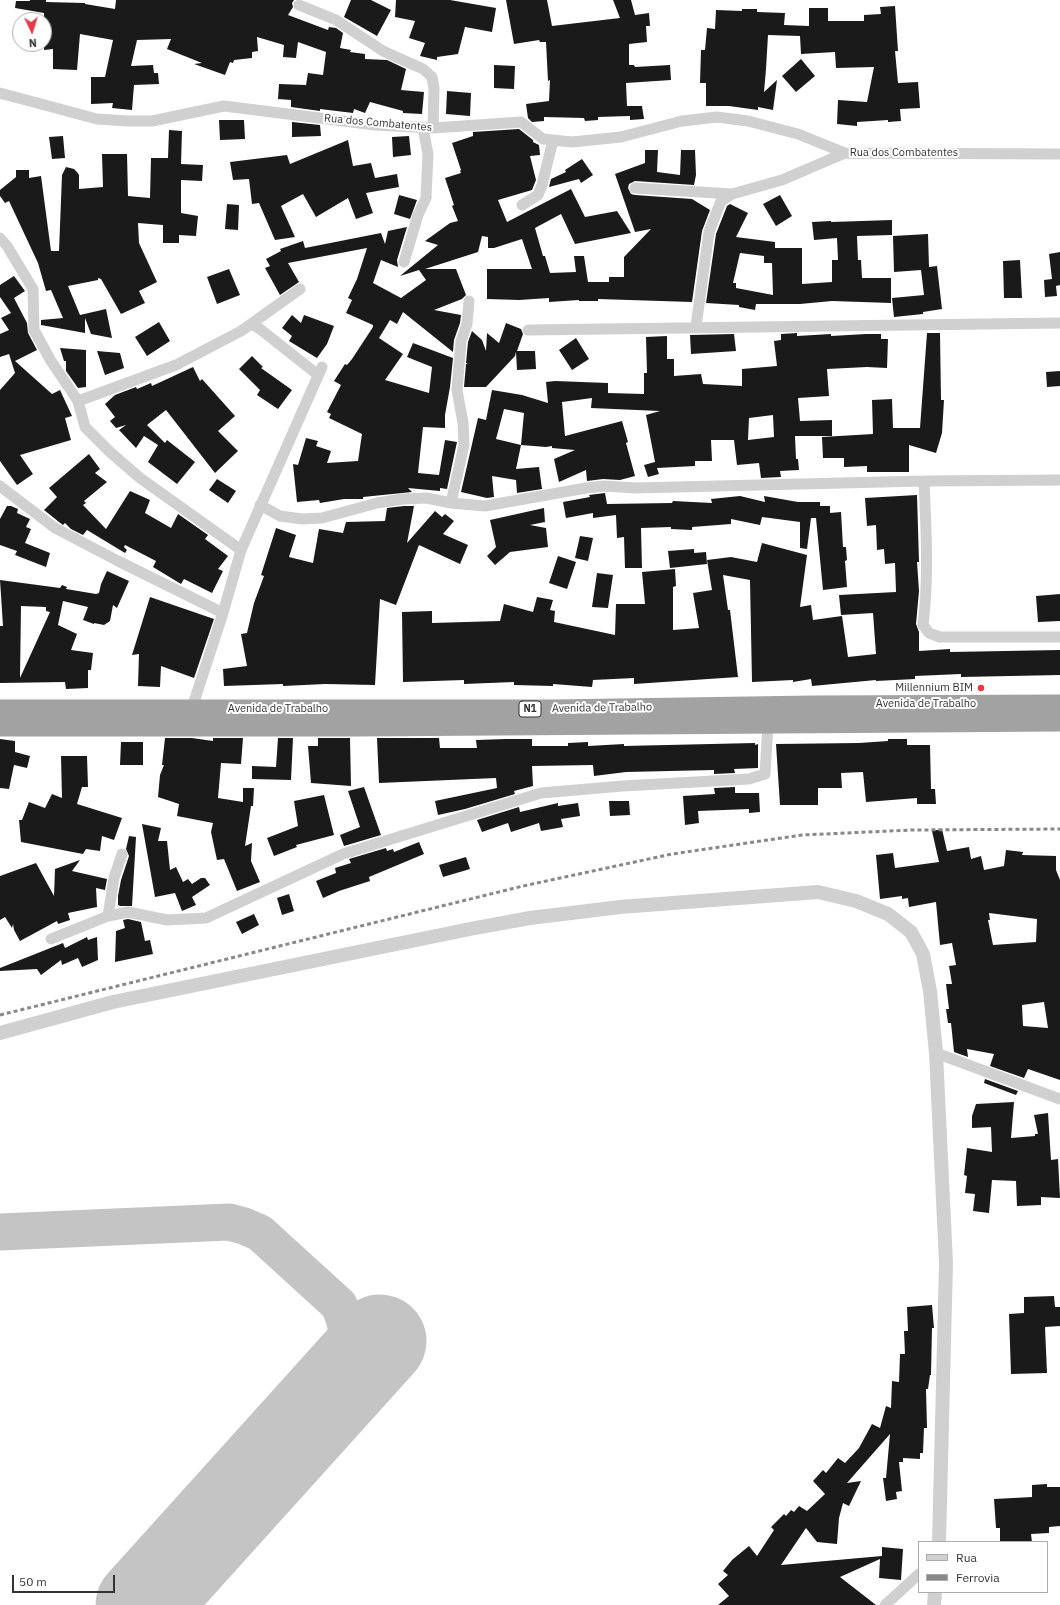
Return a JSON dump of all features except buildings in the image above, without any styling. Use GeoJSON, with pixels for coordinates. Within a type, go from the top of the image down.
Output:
{"type":"FeatureCollection","features":[{"type":"Feature","properties":{"kind":"highway","name":"Avenida de Trabalho"},"geometry":{"type":"LineString","coordinates":[[526,717],[768,724],[954,713],[1060,704]]}},
{"type":"Feature","properties":{"kind":"highway","name":"Avenida de Trabalho"},"geometry":{"type":"LineString","coordinates":[[0,709],[192,708],[318,718]]}},
{"type":"Feature","properties":{"kind":"highway","name":"Avenida de Trabalho"},"geometry":{"type":"LineString","coordinates":[[0,727],[187,727],[318,718],[954,713],[1060,722]]}},
{"type":"Feature","properties":{"kind":"street"},"geometry":{"type":"LineString","coordinates":[[299,5],[336,20],[383,51],[423,69],[432,76],[434,88],[428,128],[426,198],[418,215],[404,262]]}},
{"type":"Feature","properties":{"kind":"street","name":"Rua dos Combatentes"},"geometry":{"type":"LineString","coordinates":[[0,93],[97,119],[128,121],[152,121],[224,106],[375,125],[428,128],[521,122],[543,139],[572,142],[621,137],[682,121],[717,117],[748,121],[798,134],[844,153],[1060,154]]}},
{"type":"Feature","properties":{"kind":"street"},"geometry":{"type":"LineString","coordinates":[[522,205],[538,194],[542,185],[553,140]]}},
{"type":"Feature","properties":{"kind":"street"},"geometry":{"type":"LineString","coordinates":[[696,326],[709,232],[721,201],[732,194],[782,180],[844,153]]}},
{"type":"Feature","properties":{"kind":"street"},"geometry":{"type":"LineString","coordinates":[[635,188],[732,194]]}},
{"type":"Feature","properties":{"kind":"street"},"geometry":{"type":"LineString","coordinates":[[0,238],[7,246],[33,289],[34,330],[51,361],[78,401],[85,427],[110,452],[140,478],[241,550]]}},
{"type":"Feature","properties":{"kind":"street"},"geometry":{"type":"LineString","coordinates":[[78,401],[176,365],[241,331],[300,289]]}},
{"type":"Feature","properties":{"kind":"street"},"geometry":{"type":"LineString","coordinates":[[451,503],[464,445],[463,423],[457,390],[461,341],[467,324],[469,301]]}},
{"type":"Feature","properties":{"kind":"street"},"geometry":{"type":"LineString","coordinates":[[528,330],[696,326],[1060,323]]}},
{"type":"Feature","properties":{"kind":"street"},"geometry":{"type":"LineString","coordinates":[[187,727],[241,550],[320,371],[251,324]]}},
{"type":"Feature","properties":{"kind":"street"},"geometry":{"type":"LineString","coordinates":[[260,505],[280,516],[302,519],[322,518],[377,503],[403,499],[427,498],[451,503],[485,506],[604,486],[635,488],[924,481],[1060,480]]}},
{"type":"Feature","properties":{"kind":"street"},"geometry":{"type":"LineString","coordinates":[[924,481],[927,598],[923,625],[929,633],[940,637],[1060,637]]}},
{"type":"Feature","properties":{"kind":"street"},"geometry":{"type":"LineString","coordinates":[[0,486],[55,528],[223,613]]}},
{"type":"Feature","properties":{"kind":"street"},"geometry":{"type":"LineString","coordinates":[[51,939],[108,916],[128,912],[167,920],[206,918],[343,854],[541,793],[623,786],[749,779],[765,774],[768,724]]}},
{"type":"Feature","properties":{"kind":"street"},"geometry":{"type":"LineString","coordinates":[[108,916],[114,878],[122,854]]}},
{"type":"Feature","properties":{"kind":"street"},"geometry":{"type":"LineString","coordinates":[[0,1033],[113,1002],[483,926],[530,918],[620,907],[818,892],[856,901],[888,914],[910,932],[924,954],[930,991],[936,1053],[946,1263],[939,1541]]}},
{"type":"Feature","properties":{"kind":"street"},"geometry":{"type":"LineString","coordinates":[[936,1053],[1060,1099]]}},
{"type":"Feature","properties":{"kind":"street"},"geometry":{"type":"LineString","coordinates":[[885,1605],[918,1575]]}},
{"type":"Feature","properties":{"kind":"street"},"geometry":{"type":"LineString","coordinates":[[934,1605],[935,1593]]}},
{"type":"Feature","properties":{"kind":"taxiway"},"geometry":{"type":"LineString","coordinates":[[0,1232],[229,1222],[244,1226],[260,1233],[339,1305],[349,1340],[349,1368],[347,1377]]}},
{"type":"Feature","properties":{"kind":"runway"},"geometry":{"type":"LineString","coordinates":[[142,1605],[380,1341]]}},
{"type":"Feature","properties":{"kind":"railway"},"geometry":{"type":"LineString","coordinates":[[0,1015],[523,886],[672,854],[802,835],[912,830],[1060,829]]}},
{"type":"Feature","properties":{"kind":"place","name":"Millennium BIM"},"geometry":{"type":"Point","coordinates":[981,688]}}]}
